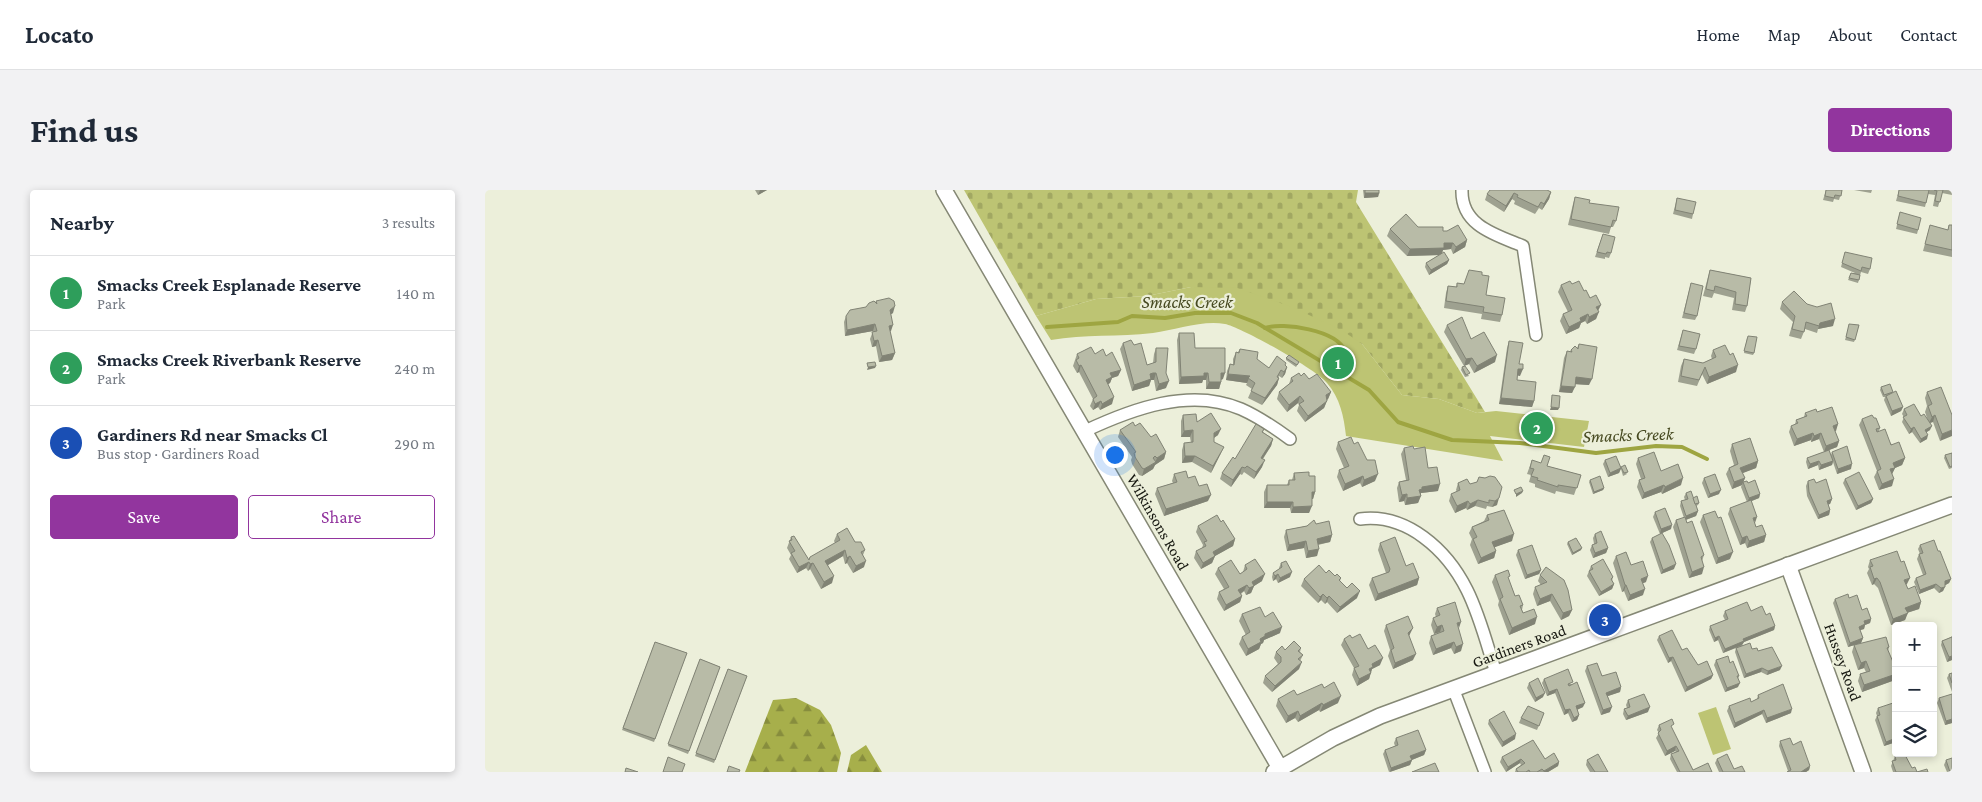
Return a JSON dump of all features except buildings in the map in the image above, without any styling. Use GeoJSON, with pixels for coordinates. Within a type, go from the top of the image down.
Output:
{"type":"FeatureCollection","features":[{"type":"Feature","properties":{"kind":"street","name":"Wilkinsons Road"},"geometry":{"type":"LineString","coordinates":[[943,190],[1085,431],[1277,770]]}},
{"type":"Feature","properties":{"kind":"street"},"geometry":{"type":"LineString","coordinates":[[1463,190],[1466,211],[1472,220],[1491,233],[1523,246],[1536,334]]}},
{"type":"Feature","properties":{"kind":"street"},"geometry":{"type":"LineString","coordinates":[[1085,431],[1119,416],[1159,404],[1199,399],[1241,409],[1290,439]]}},
{"type":"Feature","properties":{"kind":"street","name":"Gardiners Road"},"geometry":{"type":"LineString","coordinates":[[1277,770],[1349,730],[1453,688],[1952,505]]}},
{"type":"Feature","properties":{"kind":"street"},"geometry":{"type":"LineString","coordinates":[[1360,518],[1378,517],[1399,523],[1423,537],[1446,558],[1467,590],[1496,673]]}},
{"type":"Feature","properties":{"kind":"street","name":"Hussey Road"},"geometry":{"type":"LineString","coordinates":[[1788,565],[1863,772]]}},
{"type":"Feature","properties":{"kind":"street"},"geometry":{"type":"LineString","coordinates":[[1453,688],[1485,772]]}},
{"type":"Feature","properties":{"kind":"green space"},"geometry":{"type":"Polygon","coordinates":[[[964,190],[1358,190],[1356,202],[1485,412],[1477,413],[1439,399],[1402,395],[1362,344],[1191,287],[1147,296],[1096,299],[1036,316],[964,190]]]}},
{"type":"Feature","properties":{"kind":"green space"},"geometry":{"type":"Polygon","coordinates":[[[1191,287],[1237,288],[1292,307],[1343,331],[1362,344],[1402,395],[1439,399],[1477,413],[1496,411],[1589,421],[1584,447],[1490,436],[1503,461],[1346,436],[1341,408],[1327,383],[1295,359],[1234,327],[1225,324],[1207,323],[1153,333],[1051,340],[1036,316],[1096,299],[1147,296],[1191,287]]]}},
{"type":"Feature","properties":{"kind":"green space"},"geometry":{"type":"Polygon","coordinates":[[[796,698],[820,710],[831,725],[841,753],[837,772],[745,772],[773,700],[796,698]]]}},
{"type":"Feature","properties":{"kind":"green space"},"geometry":{"type":"Polygon","coordinates":[[[1716,707],[1731,749],[1713,755],[1698,713],[1716,707]]]}},
{"type":"Feature","properties":{"kind":"green space"},"geometry":{"type":"Polygon","coordinates":[[[866,745],[882,772],[847,772],[851,755],[866,745]]]}},
{"type":"Feature","properties":{"kind":"waterway","name":"Smacks Creek"},"geometry":{"type":"LineString","coordinates":[[1047,327],[1118,322],[1132,316],[1165,318],[1195,313],[1231,313],[1257,323],[1369,390],[1398,422],[1452,440],[1520,443],[1596,453],[1656,446],[1682,447],[1707,459]]}},
{"type":"Feature","properties":{"kind":"waterway"},"geometry":{"type":"LineString","coordinates":[[1265,328],[1273,326],[1296,327],[1309,329],[1332,338],[1340,344],[1346,354],[1346,362],[1342,374]]}},
{"type":"Feature","properties":{"kind":"place","name":"Smacks Creek Esplanade Reserve"},"geometry":{"type":"Point","coordinates":[1338,363]}},
{"type":"Feature","properties":{"kind":"place","name":"Smacks Creek Riverbank Reserve"},"geometry":{"type":"Point","coordinates":[1537,428]}},
{"type":"Feature","properties":{"kind":"place","name":"Gardiners Rd near Smacks Cl"},"geometry":{"type":"Point","coordinates":[1605,620]}}]}
